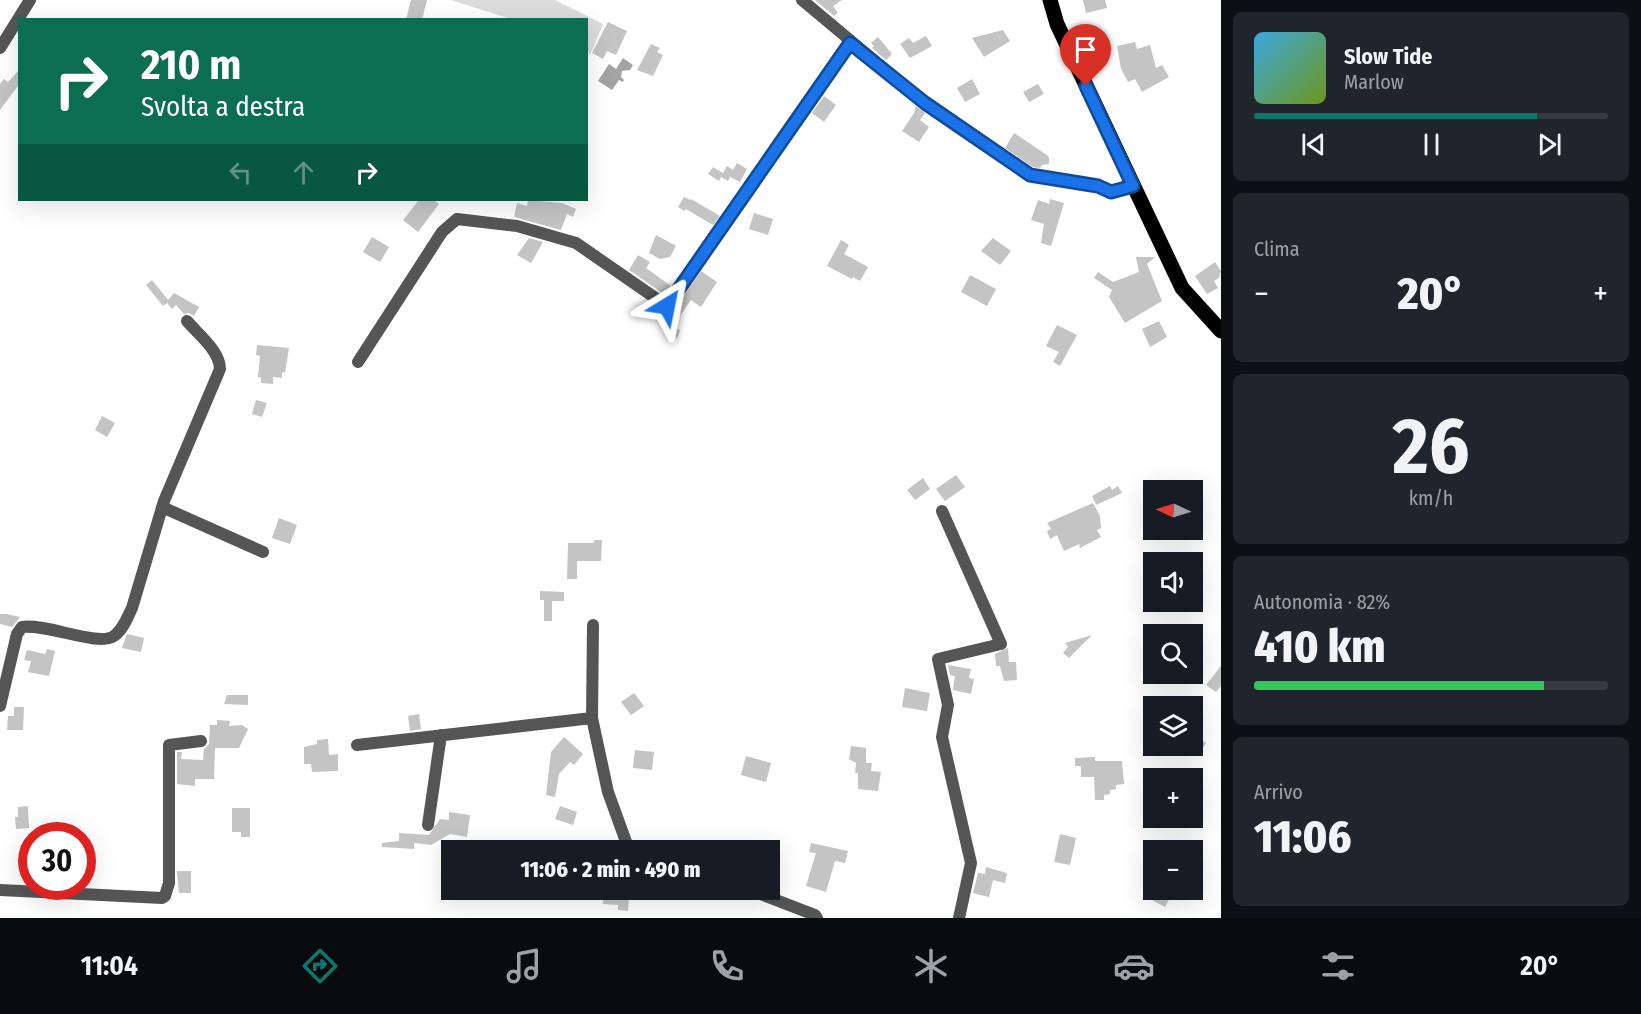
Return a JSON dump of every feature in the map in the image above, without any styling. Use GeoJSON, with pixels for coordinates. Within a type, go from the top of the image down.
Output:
{"type":"FeatureCollection","features":[{"type":"Feature","properties":{"kind":"main road"},"geometry":{"type":"LineString","coordinates":[[1050,0],[1057,24],[1182,288],[1221,331]]}},
{"type":"Feature","properties":{"kind":"street"},"geometry":{"type":"LineString","coordinates":[[19,18],[30,0]]}},
{"type":"Feature","properties":{"kind":"street"},"geometry":{"type":"LineString","coordinates":[[802,0],[850,43],[925,103],[1030,175],[1098,186],[1111,192],[1133,186]]}},
{"type":"Feature","properties":{"kind":"street"},"geometry":{"type":"LineString","coordinates":[[0,48],[18,19]]}},
{"type":"Feature","properties":{"kind":"street"},"geometry":{"type":"LineString","coordinates":[[358,362],[442,232],[457,219],[518,226],[576,243],[667,306],[850,43]]}},
{"type":"Feature","properties":{"kind":"street"},"geometry":{"type":"LineString","coordinates":[[0,706],[17,634],[22,627],[40,627],[105,640],[112,638],[121,630],[132,609],[162,507],[220,369],[220,363],[212,350],[186,321]]}},
{"type":"Feature","properties":{"kind":"street"},"geometry":{"type":"LineString","coordinates":[[162,507],[263,552]]}},
{"type":"Feature","properties":{"kind":"street"},"geometry":{"type":"LineString","coordinates":[[942,511],[1001,644],[938,659],[948,705],[942,737],[971,863],[959,918]]}},
{"type":"Feature","properties":{"kind":"street"},"geometry":{"type":"LineString","coordinates":[[593,625],[592,718],[608,792],[625,840]]}},
{"type":"Feature","properties":{"kind":"street"},"geometry":{"type":"LineString","coordinates":[[357,745],[592,718]]}},
{"type":"Feature","properties":{"kind":"street"},"geometry":{"type":"LineString","coordinates":[[428,825],[441,735]]}},
{"type":"Feature","properties":{"kind":"street"},"geometry":{"type":"LineString","coordinates":[[0,890],[162,898],[165,896],[169,883],[168,745],[201,741]]}},
{"type":"Feature","properties":{"kind":"street"},"geometry":{"type":"LineString","coordinates":[[776,900],[815,915],[817,918]]}},
{"type":"Feature","properties":{"kind":"shaded area"},"geometry":{"type":"Polygon","coordinates":[[[451,0],[555,0],[603,24],[590,55],[588,52],[588,18],[508,18],[451,0]]]}},
{"type":"Feature","properties":{"kind":"shaded area"},"geometry":{"type":"Polygon","coordinates":[[[623,58],[633,65],[630,70],[622,71],[623,82],[619,80],[612,90],[598,81],[609,64],[616,69],[623,58]]]}},
{"type":"Feature","properties":{"kind":"building"},"geometry":{"type":"Polygon","coordinates":[[[411,0],[427,0],[422,18],[406,18],[411,0]]]}},
{"type":"Feature","properties":{"kind":"building"},"geometry":{"type":"Polygon","coordinates":[[[815,0],[842,0],[833,6],[838,13],[834,16],[815,0]]]}},
{"type":"Feature","properties":{"kind":"building"},"geometry":{"type":"Polygon","coordinates":[[[1083,0],[1105,0],[1107,8],[1086,13],[1083,0]]]}},
{"type":"Feature","properties":{"kind":"building"},"geometry":{"type":"Polygon","coordinates":[[[608,22],[627,31],[616,55],[607,51],[603,59],[592,53],[608,22]]]}},
{"type":"Feature","properties":{"kind":"building"},"geometry":{"type":"Polygon","coordinates":[[[1003,30],[1010,41],[984,57],[972,38],[1003,30]]]}},
{"type":"Feature","properties":{"kind":"building"},"geometry":{"type":"Polygon","coordinates":[[[926,36],[932,46],[910,58],[900,44],[909,38],[913,43],[926,36]]]}},
{"type":"Feature","properties":{"kind":"building"},"geometry":{"type":"Polygon","coordinates":[[[878,37],[892,54],[886,60],[872,48],[874,46],[871,43],[878,37]]]}},
{"type":"Feature","properties":{"kind":"building"},"geometry":{"type":"Polygon","coordinates":[[[1135,42],[1137,49],[1150,45],[1156,68],[1162,65],[1169,77],[1142,92],[1135,79],[1128,82],[1121,69],[1117,46],[1135,42]]]}},
{"type":"Feature","properties":{"kind":"building"},"geometry":{"type":"Polygon","coordinates":[[[651,44],[660,48],[657,52],[663,55],[653,76],[637,70],[651,44]]]}},
{"type":"Feature","properties":{"kind":"building"},"geometry":{"type":"Polygon","coordinates":[[[18,71],[18,86],[0,110],[0,84],[4,79],[8,82],[18,71]]]}},
{"type":"Feature","properties":{"kind":"building"},"geometry":{"type":"Polygon","coordinates":[[[972,79],[980,94],[965,102],[957,88],[972,79]]]}},
{"type":"Feature","properties":{"kind":"building"},"geometry":{"type":"Polygon","coordinates":[[[1038,84],[1044,94],[1029,102],[1023,92],[1038,84]]]}},
{"type":"Feature","properties":{"kind":"building"},"geometry":{"type":"Polygon","coordinates":[[[824,96],[836,105],[824,122],[812,113],[824,96]]]}},
{"type":"Feature","properties":{"kind":"building"},"geometry":{"type":"Polygon","coordinates":[[[916,106],[925,113],[920,120],[929,127],[919,142],[902,131],[916,106]]]}},
{"type":"Feature","properties":{"kind":"building"},"geometry":{"type":"Polygon","coordinates":[[[1014,133],[1047,155],[1049,164],[1042,165],[1040,168],[1033,167],[1005,148],[1014,133]]]}},
{"type":"Feature","properties":{"kind":"building"},"geometry":{"type":"Polygon","coordinates":[[[737,163],[747,169],[740,182],[730,177],[728,181],[721,177],[719,181],[708,174],[713,167],[723,173],[727,166],[733,170],[737,163]]]}},
{"type":"Feature","properties":{"kind":"building"},"geometry":{"type":"Polygon","coordinates":[[[684,197],[720,216],[713,225],[686,209],[685,211],[678,207],[684,197]]]}},
{"type":"Feature","properties":{"kind":"building"},"geometry":{"type":"Polygon","coordinates":[[[1050,199],[1064,203],[1051,246],[1041,243],[1044,224],[1031,220],[1038,200],[1049,204],[1050,199]]]}},
{"type":"Feature","properties":{"kind":"building"},"geometry":{"type":"Polygon","coordinates":[[[418,201],[435,201],[439,204],[418,232],[403,220],[418,201]]]}},
{"type":"Feature","properties":{"kind":"building"},"geometry":{"type":"Polygon","coordinates":[[[528,201],[539,201],[562,203],[576,209],[573,217],[567,214],[561,230],[514,217],[517,203],[527,206],[528,201]]]}},
{"type":"Feature","properties":{"kind":"building"},"geometry":{"type":"Polygon","coordinates":[[[754,213],[773,219],[768,235],[749,229],[754,213]]]}},
{"type":"Feature","properties":{"kind":"building"},"geometry":{"type":"Polygon","coordinates":[[[656,235],[676,246],[670,257],[660,259],[649,253],[656,235]]]}},
{"type":"Feature","properties":{"kind":"building"},"geometry":{"type":"Polygon","coordinates":[[[372,237],[389,247],[380,262],[363,252],[372,237]]]}},
{"type":"Feature","properties":{"kind":"building"},"geometry":{"type":"Polygon","coordinates":[[[529,238],[543,242],[531,263],[517,255],[529,238]]]}},
{"type":"Feature","properties":{"kind":"building"},"geometry":{"type":"Polygon","coordinates":[[[993,238],[1011,251],[1000,265],[981,251],[993,238]]]}},
{"type":"Feature","properties":{"kind":"building"},"geometry":{"type":"Polygon","coordinates":[[[841,240],[849,245],[844,254],[868,267],[860,281],[827,266],[841,240]]]}},
{"type":"Feature","properties":{"kind":"building"},"geometry":{"type":"Polygon","coordinates":[[[638,255],[650,262],[646,268],[671,286],[665,295],[629,270],[638,255]]]}},
{"type":"Feature","properties":{"kind":"building"},"geometry":{"type":"Polygon","coordinates":[[[1136,257],[1155,257],[1147,264],[1162,301],[1125,323],[1109,297],[1112,290],[1094,278],[1098,272],[1113,282],[1139,272],[1136,257]]]}},
{"type":"Feature","properties":{"kind":"building"},"geometry":{"type":"Polygon","coordinates":[[[1215,262],[1221,271],[1219,278],[1214,281],[1218,288],[1207,294],[1195,276],[1215,262]]]}},
{"type":"Feature","properties":{"kind":"building"},"geometry":{"type":"Polygon","coordinates":[[[701,271],[717,282],[701,307],[691,300],[672,327],[680,330],[677,338],[666,334],[675,309],[701,271]]]}},
{"type":"Feature","properties":{"kind":"building"},"geometry":{"type":"Polygon","coordinates":[[[970,275],[996,289],[987,306],[961,292],[970,275]]]}},
{"type":"Feature","properties":{"kind":"building"},"geometry":{"type":"Polygon","coordinates":[[[152,280],[168,300],[174,293],[199,307],[194,316],[189,313],[184,314],[176,305],[172,309],[167,303],[163,306],[146,285],[152,280]]]}},
{"type":"Feature","properties":{"kind":"building"},"geometry":{"type":"Polygon","coordinates":[[[1159,321],[1167,337],[1150,347],[1142,329],[1159,321]]]}},
{"type":"Feature","properties":{"kind":"building"},"geometry":{"type":"Polygon","coordinates":[[[1057,325],[1077,335],[1060,366],[1053,362],[1059,352],[1046,346],[1057,325]]]}},
{"type":"Feature","properties":{"kind":"building"},"geometry":{"type":"Polygon","coordinates":[[[257,345],[289,348],[285,373],[282,372],[282,378],[273,377],[273,384],[261,383],[261,378],[258,377],[260,356],[256,355],[257,345]]]}},
{"type":"Feature","properties":{"kind":"building"},"geometry":{"type":"Polygon","coordinates":[[[256,400],[267,403],[262,417],[252,414],[256,400]]]}},
{"type":"Feature","properties":{"kind":"building"},"geometry":{"type":"Polygon","coordinates":[[[102,416],[115,423],[107,437],[95,430],[102,416]]]}},
{"type":"Feature","properties":{"kind":"building"},"geometry":{"type":"Polygon","coordinates":[[[956,475],[965,487],[945,501],[936,489],[956,475]]]}},
{"type":"Feature","properties":{"kind":"building"},"geometry":{"type":"Polygon","coordinates":[[[923,478],[930,489],[915,500],[907,490],[923,478]]]}},
{"type":"Feature","properties":{"kind":"building"},"geometry":{"type":"Polygon","coordinates":[[[1110,486],[1112,490],[1118,486],[1122,493],[1096,505],[1092,496],[1110,486]]]}},
{"type":"Feature","properties":{"kind":"building"},"geometry":{"type":"Polygon","coordinates":[[[1093,503],[1100,516],[1101,528],[1097,530],[1101,537],[1080,548],[1079,544],[1064,551],[1057,535],[1050,539],[1047,531],[1051,529],[1047,523],[1093,503]]]}},
{"type":"Feature","properties":{"kind":"building"},"geometry":{"type":"Polygon","coordinates":[[[279,518],[297,525],[290,544],[272,538],[279,518]]]}},
{"type":"Feature","properties":{"kind":"building"},"geometry":{"type":"Polygon","coordinates":[[[594,540],[602,540],[601,561],[577,561],[577,579],[567,579],[568,543],[594,543],[594,540]]]}},
{"type":"Feature","properties":{"kind":"building"},"geometry":{"type":"Polygon","coordinates":[[[540,591],[564,592],[564,601],[552,601],[552,621],[544,621],[544,600],[540,600],[540,591]]]}},
{"type":"Feature","properties":{"kind":"building"},"geometry":{"type":"Polygon","coordinates":[[[0,614],[20,617],[12,627],[0,624],[0,614]]]}},
{"type":"Feature","properties":{"kind":"building"},"geometry":{"type":"Polygon","coordinates":[[[127,634],[144,638],[141,652],[122,648],[127,634]]]}},
{"type":"Feature","properties":{"kind":"building"},"geometry":{"type":"Polygon","coordinates":[[[1092,635],[1069,658],[1063,653],[1068,647],[1065,643],[1092,635]]]}},
{"type":"Feature","properties":{"kind":"building"},"geometry":{"type":"Polygon","coordinates":[[[1008,648],[1009,662],[1016,662],[1017,680],[1004,681],[1000,666],[996,666],[995,654],[1008,648]]]}},
{"type":"Feature","properties":{"kind":"building"},"geometry":{"type":"Polygon","coordinates":[[[47,649],[55,651],[49,676],[28,672],[31,661],[24,660],[27,650],[45,654],[47,649]]]}},
{"type":"Feature","properties":{"kind":"building"},"geometry":{"type":"Polygon","coordinates":[[[948,665],[971,669],[969,678],[974,679],[971,694],[953,690],[955,676],[950,675],[948,665]]]}},
{"type":"Feature","properties":{"kind":"building"},"geometry":{"type":"Polygon","coordinates":[[[1221,666],[1221,686],[1216,692],[1206,685],[1221,666]]]}},
{"type":"Feature","properties":{"kind":"building"},"geometry":{"type":"Polygon","coordinates":[[[905,688],[930,693],[927,711],[902,707],[905,688]]]}},
{"type":"Feature","properties":{"kind":"building"},"geometry":{"type":"Polygon","coordinates":[[[634,693],[644,706],[631,715],[621,702],[634,693]]]}},
{"type":"Feature","properties":{"kind":"building"},"geometry":{"type":"Polygon","coordinates":[[[227,695],[248,695],[248,705],[224,704],[227,695]]]}},
{"type":"Feature","properties":{"kind":"building"},"geometry":{"type":"Polygon","coordinates":[[[14,707],[24,707],[23,730],[7,730],[8,716],[14,716],[14,707]]]}},
{"type":"Feature","properties":{"kind":"building"},"geometry":{"type":"Polygon","coordinates":[[[419,714],[421,729],[410,731],[408,716],[419,714]]]}},
{"type":"Feature","properties":{"kind":"building"},"geometry":{"type":"Polygon","coordinates":[[[217,720],[230,721],[229,726],[242,725],[248,729],[239,748],[215,748],[214,779],[195,779],[195,786],[177,784],[177,752],[182,752],[181,759],[203,760],[204,749],[209,744],[210,725],[217,725],[217,720]]]}},
{"type":"Feature","properties":{"kind":"building"},"geometry":{"type":"Polygon","coordinates":[[[564,737],[583,754],[574,765],[570,762],[559,774],[555,797],[546,795],[551,752],[564,737]]]}},
{"type":"Feature","properties":{"kind":"building"},"geometry":{"type":"Polygon","coordinates":[[[328,739],[329,755],[338,754],[338,771],[312,772],[311,764],[304,764],[304,747],[317,744],[317,740],[328,739]]]}},
{"type":"Feature","properties":{"kind":"building"},"geometry":{"type":"Polygon","coordinates":[[[851,746],[866,748],[866,763],[872,763],[871,771],[881,772],[878,791],[858,789],[856,763],[849,759],[851,746]]]}},
{"type":"Feature","properties":{"kind":"building"},"geometry":{"type":"Polygon","coordinates":[[[635,750],[654,752],[652,770],[633,768],[635,750]]]}},
{"type":"Feature","properties":{"kind":"building"},"geometry":{"type":"Polygon","coordinates":[[[746,756],[771,763],[766,782],[741,775],[746,756]]]}},
{"type":"Feature","properties":{"kind":"building"},"geometry":{"type":"Polygon","coordinates":[[[1095,757],[1095,761],[1122,761],[1124,784],[1116,785],[1116,789],[1110,790],[1110,794],[1104,795],[1104,800],[1095,800],[1094,777],[1081,777],[1081,766],[1075,766],[1075,758],[1095,757]]]}},
{"type":"Feature","properties":{"kind":"building"},"geometry":{"type":"Polygon","coordinates":[[[28,806],[29,822],[18,822],[18,829],[16,829],[15,817],[18,817],[18,807],[28,806]]]}},
{"type":"Feature","properties":{"kind":"building"},"geometry":{"type":"Polygon","coordinates":[[[560,806],[577,812],[573,825],[555,819],[560,806]]]}},
{"type":"Feature","properties":{"kind":"building"},"geometry":{"type":"Polygon","coordinates":[[[232,808],[250,808],[250,837],[241,837],[241,832],[232,832],[232,808]]]}},
{"type":"Feature","properties":{"kind":"building"},"geometry":{"type":"Polygon","coordinates":[[[449,812],[470,815],[467,837],[450,834],[431,845],[414,843],[414,849],[382,847],[382,843],[399,841],[399,833],[429,835],[440,819],[449,820],[449,812]]]}},
{"type":"Feature","properties":{"kind":"building"},"geometry":{"type":"Polygon","coordinates":[[[1060,834],[1076,838],[1070,865],[1054,862],[1060,834]]]}},
{"type":"Feature","properties":{"kind":"building"},"geometry":{"type":"Polygon","coordinates":[[[811,843],[848,851],[845,863],[835,861],[826,892],[806,886],[816,853],[809,852],[811,843]]]}},
{"type":"Feature","properties":{"kind":"building"},"geometry":{"type":"Polygon","coordinates":[[[986,867],[1007,873],[1005,883],[993,880],[989,897],[973,893],[978,873],[985,874],[986,867]]]}},
{"type":"Feature","properties":{"kind":"building"},"geometry":{"type":"Polygon","coordinates":[[[177,871],[191,871],[191,893],[179,893],[177,871]]]}},
{"type":"Feature","properties":{"kind":"building"},"geometry":{"type":"Polygon","coordinates":[[[603,900],[629,900],[628,911],[618,910],[618,905],[603,904],[603,900]]]}},
{"type":"Feature","properties":{"kind":"building"},"geometry":{"type":"Polygon","coordinates":[[[1152,900],[1169,900],[1165,907],[1152,900]]]}},
{"type":"Feature","properties":{"kind":"route"},"geometry":{"type":"LineString","coordinates":[[667,306],[850,43],[925,103],[1030,175],[1098,186],[1111,192],[1133,186],[1086,86]]}}]}
